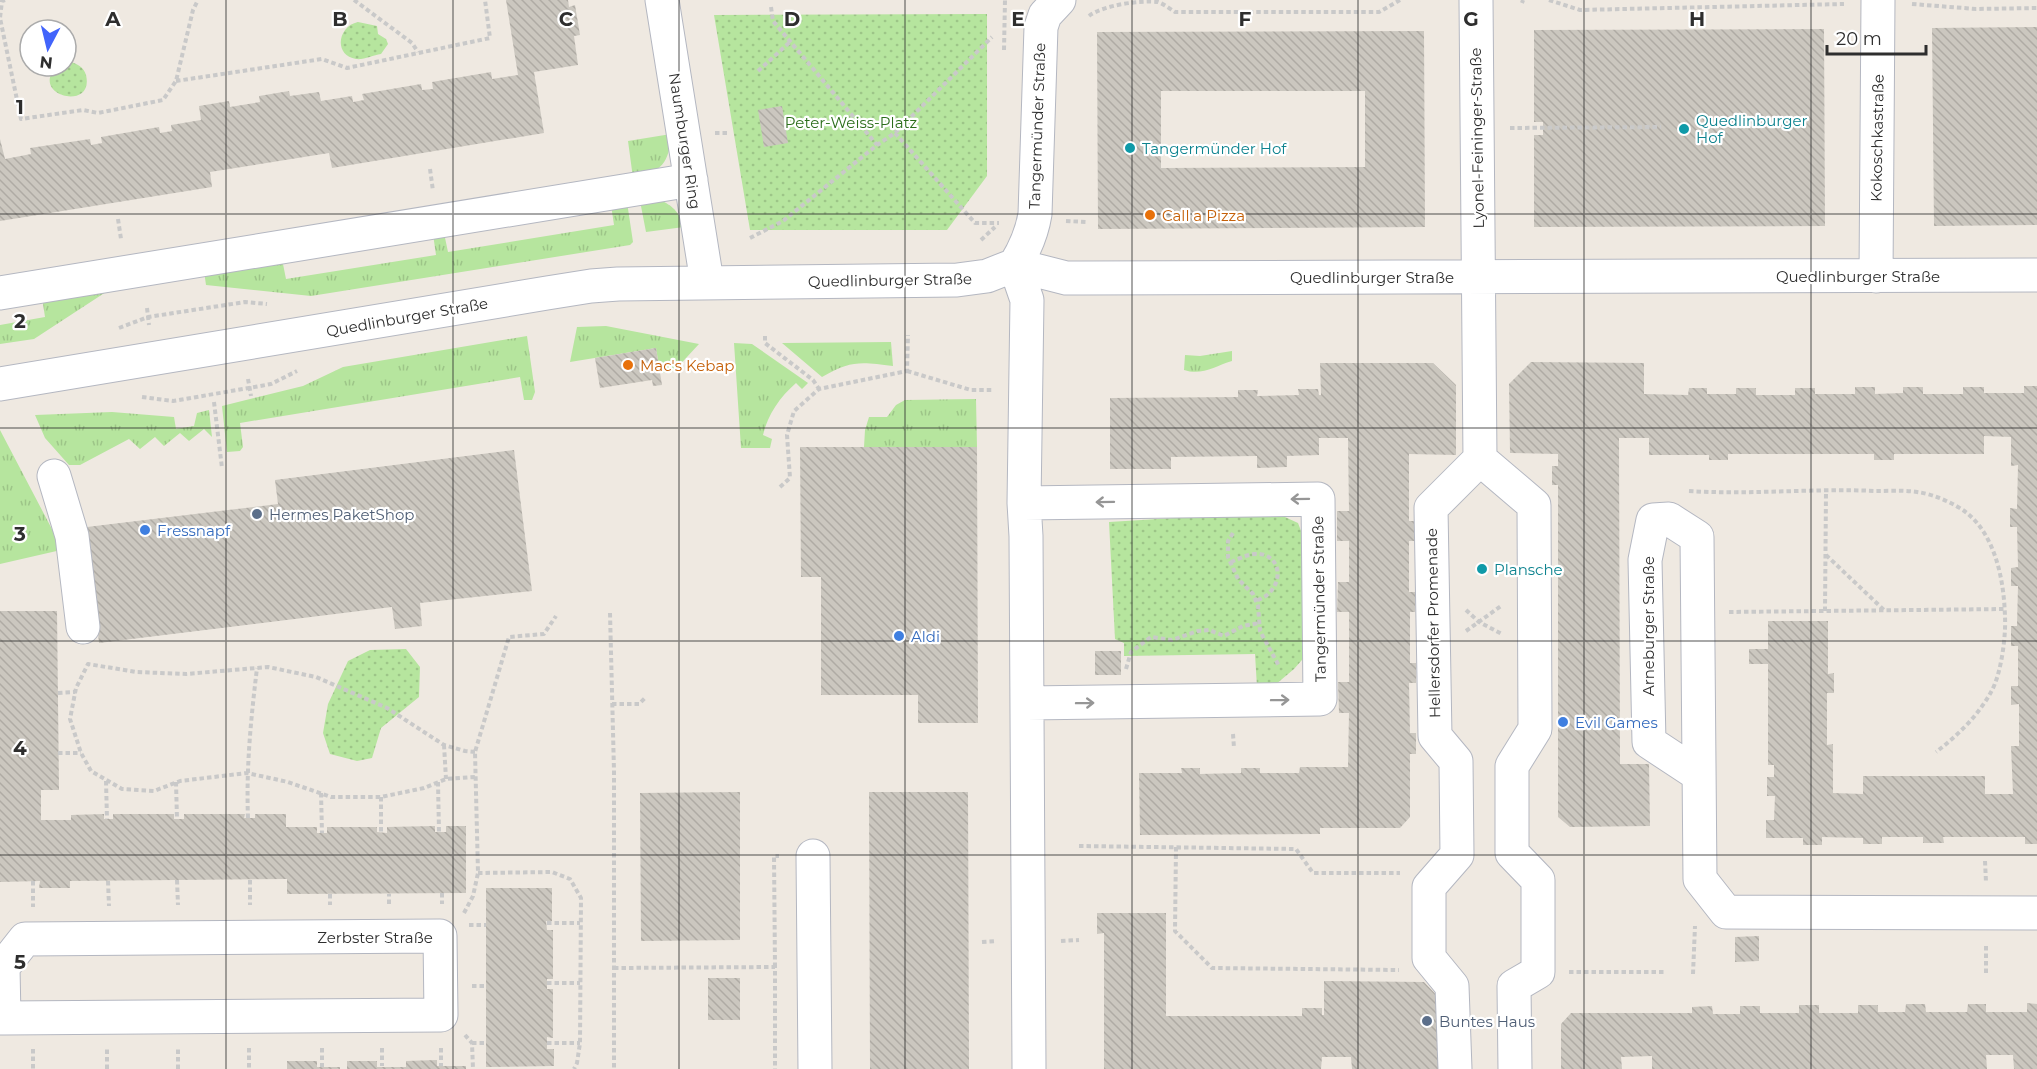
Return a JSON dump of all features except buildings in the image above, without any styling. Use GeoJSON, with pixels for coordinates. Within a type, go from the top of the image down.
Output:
{"type":"FeatureCollection","features":[{"type":"Feature","properties":{"kind":"street","name":"Naumburger Ring"},"geometry":{"type":"LineString","coordinates":[[662,0],[707,282]]}},
{"type":"Feature","properties":{"kind":"street","name":"Tangermünder Straße"},"geometry":{"type":"LineString","coordinates":[[1015,265],[1030,236],[1035,214],[1041,27],[1045,15],[1059,0]]}},
{"type":"Feature","properties":{"kind":"street","name":"Lyonel-Feininger-Straße"},"geometry":{"type":"LineString","coordinates":[[1476,0],[1478,276]]}},
{"type":"Feature","properties":{"kind":"street","name":"Kokoschkastraße"},"geometry":{"type":"LineString","coordinates":[[1876,276],[1878,0]]}},
{"type":"Feature","properties":{"kind":"street"},"geometry":{"type":"LineString","coordinates":[[0,293],[691,180]]}},
{"type":"Feature","properties":{"kind":"street"},"geometry":{"type":"LineString","coordinates":[[1015,265],[1027,300],[1024,503],[1029,1069]]}},
{"type":"Feature","properties":{"kind":"street","name":"Quedlinburger Straße"},"geometry":{"type":"LineString","coordinates":[[0,384],[591,286],[707,282],[957,280],[987,276],[1015,265],[1066,278],[2037,275]]}},
{"type":"Feature","properties":{"kind":"street"},"geometry":{"type":"LineString","coordinates":[[1478,276],[1480,459],[1534,505],[1535,729],[1512,766],[1512,854],[1538,880],[1538,972],[1514,986],[1515,1069]]}},
{"type":"Feature","properties":{"kind":"street","name":"Hellersdorfer Promenade"},"geometry":{"type":"LineString","coordinates":[[1455,1069],[1452,986],[1430,958],[1429,887],[1457,855],[1456,761],[1435,736],[1431,508],[1480,459]]}},
{"type":"Feature","properties":{"kind":"street"},"geometry":{"type":"LineString","coordinates":[[54,476],[72,536],[83,627]]}},
{"type":"Feature","properties":{"kind":"street","name":"Tangermünder Straße"},"geometry":{"type":"LineString","coordinates":[[1024,503],[1318,499],[1320,699],[1027,703]]}},
{"type":"Feature","properties":{"kind":"street","name":"Arneburger Straße"},"geometry":{"type":"LineString","coordinates":[[1688,530],[1669,519],[1653,520],[1645,560],[1648,742],[1700,775]]}},
{"type":"Feature","properties":{"kind":"street"},"geometry":{"type":"LineString","coordinates":[[1688,530],[1697,537],[1700,879],[1726,912],[2037,913]]}},
{"type":"Feature","properties":{"kind":"street"},"geometry":{"type":"LineString","coordinates":[[813,856],[815,1069]]}},
{"type":"Feature","properties":{"kind":"street","name":"Zerbster Straße"},"geometry":{"type":"LineString","coordinates":[[440,936],[441,1015],[2,1018],[3,967],[25,939],[440,936]]}},
{"type":"Feature","properties":{"kind":"path"},"geometry":{"type":"LineString","coordinates":[[5,0],[2,1],[0,18],[21,119],[83,110],[98,113],[163,100],[176,81],[193,10],[198,0]]}},
{"type":"Feature","properties":{"kind":"path"},"geometry":{"type":"LineString","coordinates":[[354,0],[412,43],[418,52]]}},
{"type":"Feature","properties":{"kind":"path"},"geometry":{"type":"LineString","coordinates":[[176,81],[322,59],[347,68],[490,38],[484,0]]}},
{"type":"Feature","properties":{"kind":"path"},"geometry":{"type":"LineString","coordinates":[[1085,19],[1100,8],[1129,1],[1157,1],[1175,12],[1379,12],[1400,0]]}},
{"type":"Feature","properties":{"kind":"path"},"geometry":{"type":"LineString","coordinates":[[1549,0],[1580,10],[1814,5]]}},
{"type":"Feature","properties":{"kind":"path"},"geometry":{"type":"LineString","coordinates":[[1920,0],[1920,9]]}},
{"type":"Feature","properties":{"kind":"path"},"geometry":{"type":"LineString","coordinates":[[1928,4],[1976,9],[2037,8]]}},
{"type":"Feature","properties":{"kind":"path"},"geometry":{"type":"LineString","coordinates":[[771,7],[773,21],[877,145]]}},
{"type":"Feature","properties":{"kind":"path"},"geometry":{"type":"LineString","coordinates":[[750,238],[783,221],[895,133],[992,37]]}},
{"type":"Feature","properties":{"kind":"path"},"geometry":{"type":"LineString","coordinates":[[758,71],[790,42]]}},
{"type":"Feature","properties":{"kind":"path"},"geometry":{"type":"LineString","coordinates":[[1523,128],[1661,127]]}},
{"type":"Feature","properties":{"kind":"path"},"geometry":{"type":"LineString","coordinates":[[895,133],[975,222]]}},
{"type":"Feature","properties":{"kind":"path"},"geometry":{"type":"LineString","coordinates":[[430,169],[433,187]]}},
{"type":"Feature","properties":{"kind":"path"},"geometry":{"type":"LineString","coordinates":[[907,371],[908,335]]}},
{"type":"Feature","properties":{"kind":"path"},"geometry":{"type":"LineString","coordinates":[[765,336],[765,343],[813,380],[819,389]]}},
{"type":"Feature","properties":{"kind":"path"},"geometry":{"type":"LineString","coordinates":[[780,487],[790,478],[788,435],[794,411],[819,389],[907,371],[971,390],[992,390]]}},
{"type":"Feature","properties":{"kind":"path"},"geometry":{"type":"LineString","coordinates":[[248,379],[250,396]]}},
{"type":"Feature","properties":{"kind":"path"},"geometry":{"type":"LineString","coordinates":[[214,402],[222,468]]}},
{"type":"Feature","properties":{"kind":"path"},"geometry":{"type":"LineString","coordinates":[[1825,611],[1826,490]]}},
{"type":"Feature","properties":{"kind":"path"},"geometry":{"type":"LineString","coordinates":[[1688,530],[1688,491],[1918,492],[1944,500],[1966,512],[1981,527],[1997,565],[2005,609],[2006,634],[1992,691],[1966,726],[1936,752]]}},
{"type":"Feature","properties":{"kind":"path"},"geometry":{"type":"LineString","coordinates":[[1247,500],[1246,524],[1235,530],[1228,541],[1228,556],[1238,579],[1253,594],[1260,631],[1273,658],[1290,681],[1292,700]]}},
{"type":"Feature","properties":{"kind":"path"},"geometry":{"type":"LineString","coordinates":[[1231,562],[1252,554],[1264,554],[1272,558],[1277,566],[1277,580],[1269,593],[1256,601]]}},
{"type":"Feature","properties":{"kind":"path"},"geometry":{"type":"LineString","coordinates":[[1825,554],[1884,610]]}},
{"type":"Feature","properties":{"kind":"path"},"geometry":{"type":"LineString","coordinates":[[1698,613],[2005,609]]}},
{"type":"Feature","properties":{"kind":"path"},"geometry":{"type":"LineString","coordinates":[[610,613],[614,1069]]}},
{"type":"Feature","properties":{"kind":"path"},"geometry":{"type":"LineString","coordinates":[[465,914],[473,896],[478,873],[475,752],[509,638],[544,634],[556,616]]}},
{"type":"Feature","properties":{"kind":"path"},"geometry":{"type":"LineString","coordinates":[[1479,622],[1502,634]]}},
{"type":"Feature","properties":{"kind":"path"},"geometry":{"type":"LineString","coordinates":[[1131,652],[1151,637],[1172,640],[1198,631],[1209,630],[1224,636],[1243,626],[1259,623]]}},
{"type":"Feature","properties":{"kind":"path"},"geometry":{"type":"LineString","coordinates":[[475,752],[465,752],[444,745],[387,708],[316,677],[268,667],[176,673],[136,672],[88,664],[75,693],[70,720],[81,753],[91,771],[122,789],[154,791],[176,782],[247,773],[288,782],[331,797],[381,798],[424,788],[446,779],[476,777]]}},
{"type":"Feature","properties":{"kind":"path"},"geometry":{"type":"LineString","coordinates":[[248,818],[247,773],[256,668]]}},
{"type":"Feature","properties":{"kind":"path"},"geometry":{"type":"LineString","coordinates":[[58,693],[75,693]]}},
{"type":"Feature","properties":{"kind":"path"},"geometry":{"type":"LineString","coordinates":[[612,704],[639,704],[646,697]]}},
{"type":"Feature","properties":{"kind":"path"},"geometry":{"type":"LineString","coordinates":[[444,745],[446,779]]}},
{"type":"Feature","properties":{"kind":"path"},"geometry":{"type":"LineString","coordinates":[[58,753],[81,753]]}},
{"type":"Feature","properties":{"kind":"path"},"geometry":{"type":"LineString","coordinates":[[106,780],[107,819]]}},
{"type":"Feature","properties":{"kind":"path"},"geometry":{"type":"LineString","coordinates":[[176,782],[177,819]]}},
{"type":"Feature","properties":{"kind":"path"},"geometry":{"type":"LineString","coordinates":[[438,782],[439,832]]}},
{"type":"Feature","properties":{"kind":"path"},"geometry":{"type":"LineString","coordinates":[[321,794],[322,833]]}},
{"type":"Feature","properties":{"kind":"path"},"geometry":{"type":"LineString","coordinates":[[381,798],[381,832]]}},
{"type":"Feature","properties":{"kind":"path"},"geometry":{"type":"LineString","coordinates":[[1078,846],[1296,849],[1313,873],[1407,873]]}},
{"type":"Feature","properties":{"kind":"path"},"geometry":{"type":"LineString","coordinates":[[1176,847],[1175,931],[1212,968],[1439,971]]}},
{"type":"Feature","properties":{"kind":"path"},"geometry":{"type":"LineString","coordinates":[[478,873],[552,872],[570,879],[581,898],[580,1043],[574,1069]]}},
{"type":"Feature","properties":{"kind":"path"},"geometry":{"type":"LineString","coordinates":[[177,880],[178,915]]}},
{"type":"Feature","properties":{"kind":"path"},"geometry":{"type":"LineString","coordinates":[[250,880],[250,915]]}},
{"type":"Feature","properties":{"kind":"path"},"geometry":{"type":"LineString","coordinates":[[33,881],[33,916]]}},
{"type":"Feature","properties":{"kind":"path"},"geometry":{"type":"LineString","coordinates":[[108,881],[109,916]]}},
{"type":"Feature","properties":{"kind":"path"},"geometry":{"type":"LineString","coordinates":[[546,923],[580,923]]}},
{"type":"Feature","properties":{"kind":"path"},"geometry":{"type":"LineString","coordinates":[[465,925],[486,925]]}},
{"type":"Feature","properties":{"kind":"path"},"geometry":{"type":"LineString","coordinates":[[614,968],[775,967],[776,1069]]}},
{"type":"Feature","properties":{"kind":"path"},"geometry":{"type":"LineString","coordinates":[[1538,972],[1665,972]]}},
{"type":"Feature","properties":{"kind":"path"},"geometry":{"type":"LineString","coordinates":[[547,983],[580,983]]}},
{"type":"Feature","properties":{"kind":"path"},"geometry":{"type":"LineString","coordinates":[[465,1035],[472,1043],[472,1069]]}},
{"type":"Feature","properties":{"kind":"path"},"geometry":{"type":"LineString","coordinates":[[472,1043],[486,1043]]}},
{"type":"Feature","properties":{"kind":"path"},"geometry":{"type":"LineString","coordinates":[[547,1043],[580,1043]]}},
{"type":"Feature","properties":{"kind":"green space","name":"Peter-Weiss-Platz"},"geometry":{"type":"Polygon","coordinates":[[[987,14],[987,176],[947,230],[750,230],[714,15],[987,14]]]}},
{"type":"Feature","properties":{"kind":"green space"},"geometry":{"type":"Polygon","coordinates":[[[358,22],[377,26],[378,34],[386,39],[388,44],[381,54],[356,59],[344,52],[341,47],[343,34],[351,25],[358,22]]]}},
{"type":"Feature","properties":{"kind":"green space"},"geometry":{"type":"Polygon","coordinates":[[[78,65],[86,75],[86,86],[81,93],[73,96],[64,96],[56,92],[51,85],[50,78],[78,78],[78,65]]]}},
{"type":"Feature","properties":{"kind":"green space"},"geometry":{"type":"Polygon","coordinates":[[[671,134],[669,152],[662,165],[651,173],[633,178],[628,141],[671,134]]]}},
{"type":"Feature","properties":{"kind":"green space"},"geometry":{"type":"Polygon","coordinates":[[[653,198],[673,208],[684,227],[646,232],[640,201],[653,198]]]}},
{"type":"Feature","properties":{"kind":"green space"},"geometry":{"type":"Polygon","coordinates":[[[627,202],[633,242],[630,245],[311,296],[206,285],[204,271],[282,259],[286,279],[436,255],[433,234],[444,233],[448,252],[614,225],[611,205],[627,202]]]}},
{"type":"Feature","properties":{"kind":"green space"},"geometry":{"type":"Polygon","coordinates":[[[109,290],[34,339],[0,344],[0,325],[45,317],[42,297],[109,290]]]}},
{"type":"Feature","properties":{"kind":"green space"},"geometry":{"type":"Polygon","coordinates":[[[606,326],[699,344],[674,371],[660,373],[656,348],[570,362],[577,327],[606,326]]]}},
{"type":"Feature","properties":{"kind":"green space"},"geometry":{"type":"Polygon","coordinates":[[[527,336],[535,392],[532,400],[524,400],[520,377],[240,423],[243,447],[240,451],[227,452],[222,406],[303,386],[343,367],[527,336]]]}},
{"type":"Feature","properties":{"kind":"green space"},"geometry":{"type":"Polygon","coordinates":[[[891,342],[893,366],[849,365],[822,377],[782,343],[891,342]]]}},
{"type":"Feature","properties":{"kind":"green space"},"geometry":{"type":"Polygon","coordinates":[[[734,343],[752,344],[808,383],[802,389],[796,383],[771,413],[763,435],[772,439],[770,448],[741,448],[734,343]]]}},
{"type":"Feature","properties":{"kind":"green space"},"geometry":{"type":"Polygon","coordinates":[[[1232,351],[1232,361],[1203,371],[1184,370],[1185,355],[1200,356],[1232,351]]]}},
{"type":"Feature","properties":{"kind":"green space"},"geometry":{"type":"Polygon","coordinates":[[[976,399],[977,447],[864,447],[865,430],[869,417],[887,417],[896,405],[905,400],[976,399]]]}},
{"type":"Feature","properties":{"kind":"green space"},"geometry":{"type":"Polygon","coordinates":[[[209,410],[212,437],[204,429],[189,441],[180,433],[164,446],[155,437],[140,449],[129,439],[80,465],[69,465],[45,438],[35,415],[112,412],[174,417],[176,429],[194,426],[197,413],[209,410]]]}},
{"type":"Feature","properties":{"kind":"green space"},"geometry":{"type":"Polygon","coordinates":[[[0,430],[54,533],[61,550],[0,564],[0,430]]]}},
{"type":"Feature","properties":{"kind":"green space"},"geometry":{"type":"Polygon","coordinates":[[[1274,512],[1298,523],[1311,557],[1309,652],[1294,669],[1275,685],[1257,687],[1255,654],[1124,656],[1124,643],[1115,639],[1109,522],[1274,512]]]}},
{"type":"Feature","properties":{"kind":"green space"},"geometry":{"type":"Polygon","coordinates":[[[406,649],[420,667],[419,697],[381,728],[372,758],[357,761],[330,754],[323,733],[328,704],[348,661],[370,650],[406,649]]]}},
{"type":"Feature","properties":{"kind":"place","name":"Quedlinburger Hof"},"geometry":{"type":"Point","coordinates":[1684,129]}},
{"type":"Feature","properties":{"kind":"place","name":"Tangermünder Hof"},"geometry":{"type":"Point","coordinates":[1130,148]}},
{"type":"Feature","properties":{"kind":"place","name":"Call a Pizza"},"geometry":{"type":"Point","coordinates":[1150,215]}},
{"type":"Feature","properties":{"kind":"place","name":"Mac's Kebap"},"geometry":{"type":"Point","coordinates":[628,365]}},
{"type":"Feature","properties":{"kind":"place","name":"Hermes PaketShop"},"geometry":{"type":"Point","coordinates":[257,514]}},
{"type":"Feature","properties":{"kind":"place","name":"Fressnapf"},"geometry":{"type":"Point","coordinates":[145,530]}},
{"type":"Feature","properties":{"kind":"place","name":"Plansche"},"geometry":{"type":"Point","coordinates":[1482,569]}},
{"type":"Feature","properties":{"kind":"place","name":"Aldi"},"geometry":{"type":"Point","coordinates":[899,636]}},
{"type":"Feature","properties":{"kind":"place","name":"Evil Games"},"geometry":{"type":"Point","coordinates":[1563,722]}},
{"type":"Feature","properties":{"kind":"place","name":"Buntes Haus"},"geometry":{"type":"Point","coordinates":[1427,1021]}}]}
